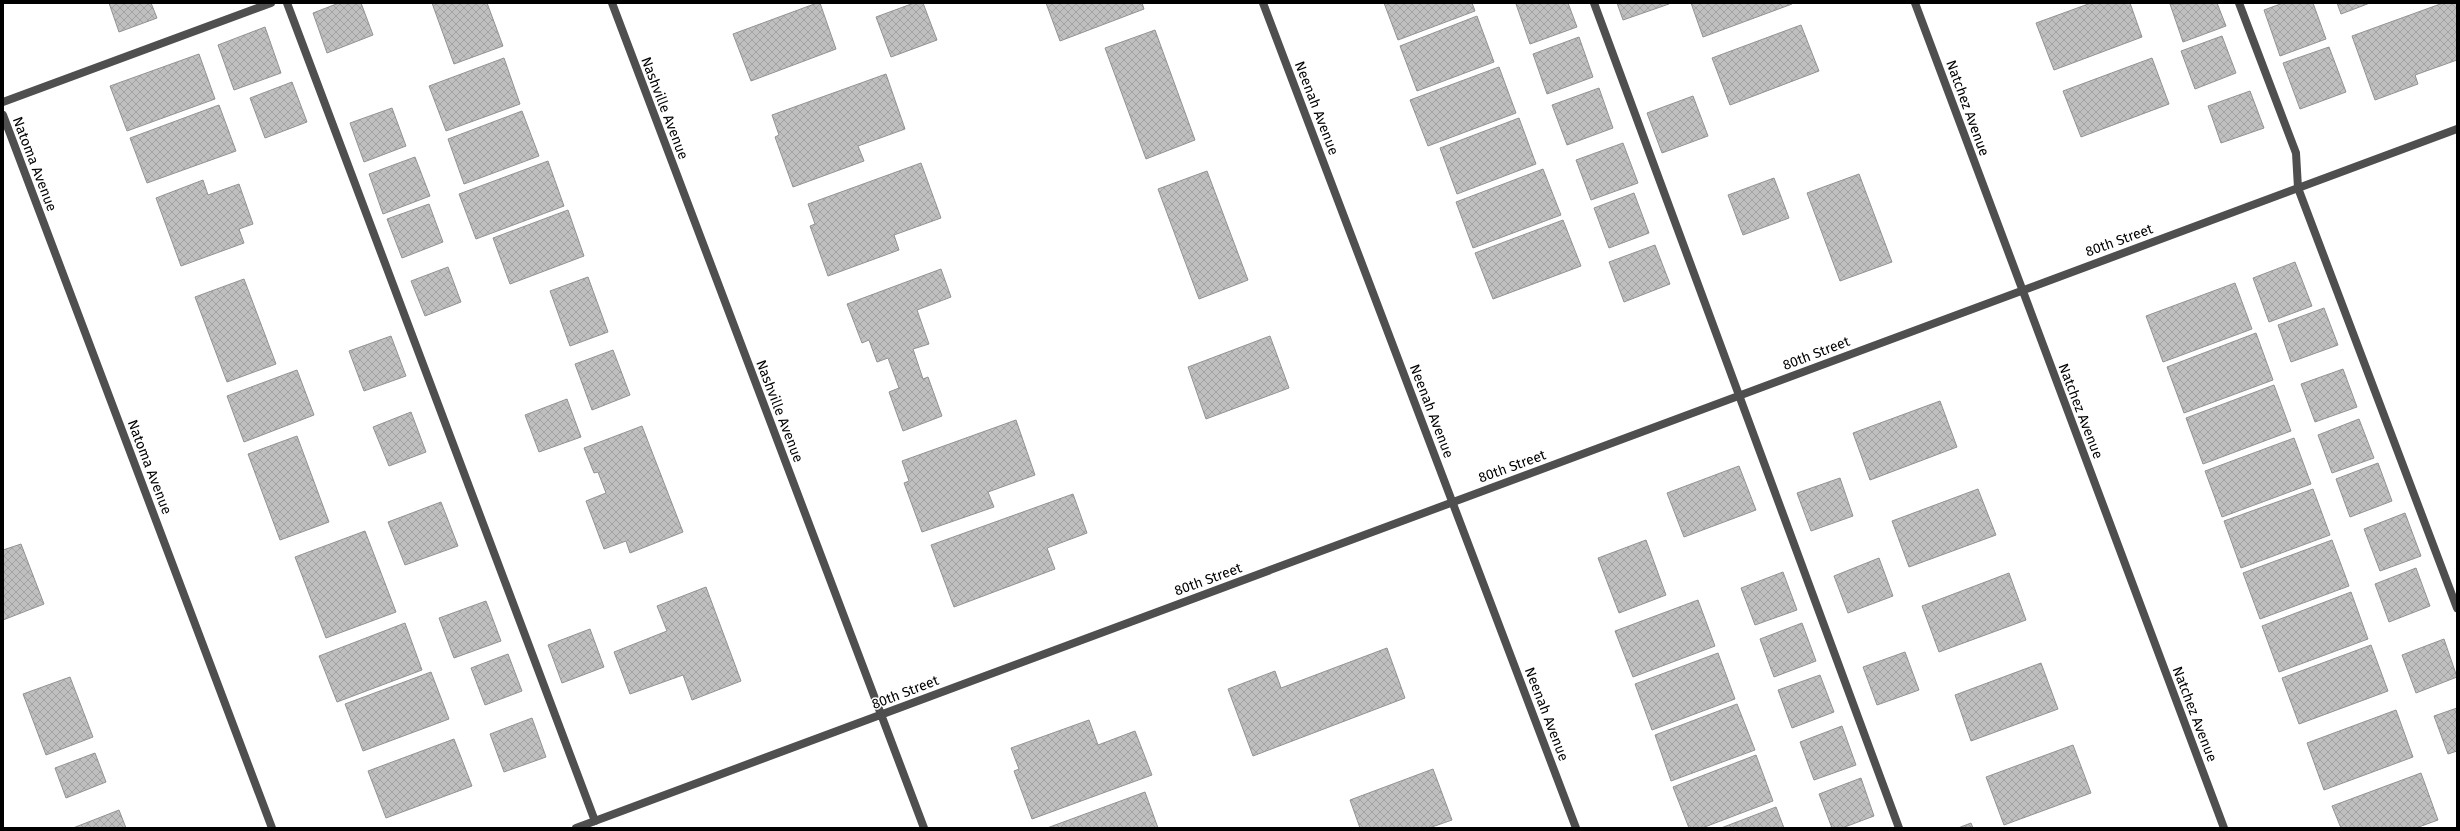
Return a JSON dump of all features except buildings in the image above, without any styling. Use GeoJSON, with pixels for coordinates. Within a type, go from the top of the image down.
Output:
{"type":"FeatureCollection","features":[{"type":"Feature","properties":{"kind":"street"},"geometry":{"type":"LineString","coordinates":[[3,102],[271,3]]}},
{"type":"Feature","properties":{"kind":"street"},"geometry":{"type":"LineString","coordinates":[[287,3],[595,821]]}},
{"type":"Feature","properties":{"kind":"street","name":"Nashville Avenue"},"geometry":{"type":"LineString","coordinates":[[612,3],[924,828]]}},
{"type":"Feature","properties":{"kind":"street","name":"Neenah Avenue"},"geometry":{"type":"LineString","coordinates":[[1263,3],[1576,828]]}},
{"type":"Feature","properties":{"kind":"street"},"geometry":{"type":"LineString","coordinates":[[1594,3],[1738,396],[1899,828]]}},
{"type":"Feature","properties":{"kind":"street","name":"Natchez Avenue"},"geometry":{"type":"LineString","coordinates":[[1915,3],[2224,828]]}},
{"type":"Feature","properties":{"kind":"street"},"geometry":{"type":"LineString","coordinates":[[2239,3],[2296,153],[2298,188],[2457,608]]}},
{"type":"Feature","properties":{"kind":"street","name":"Natoma Avenue"},"geometry":{"type":"LineString","coordinates":[[3,115],[272,828]]}},
{"type":"Feature","properties":{"kind":"street","name":"80th Street"},"geometry":{"type":"LineString","coordinates":[[576,828],[2457,129]]}}]}
